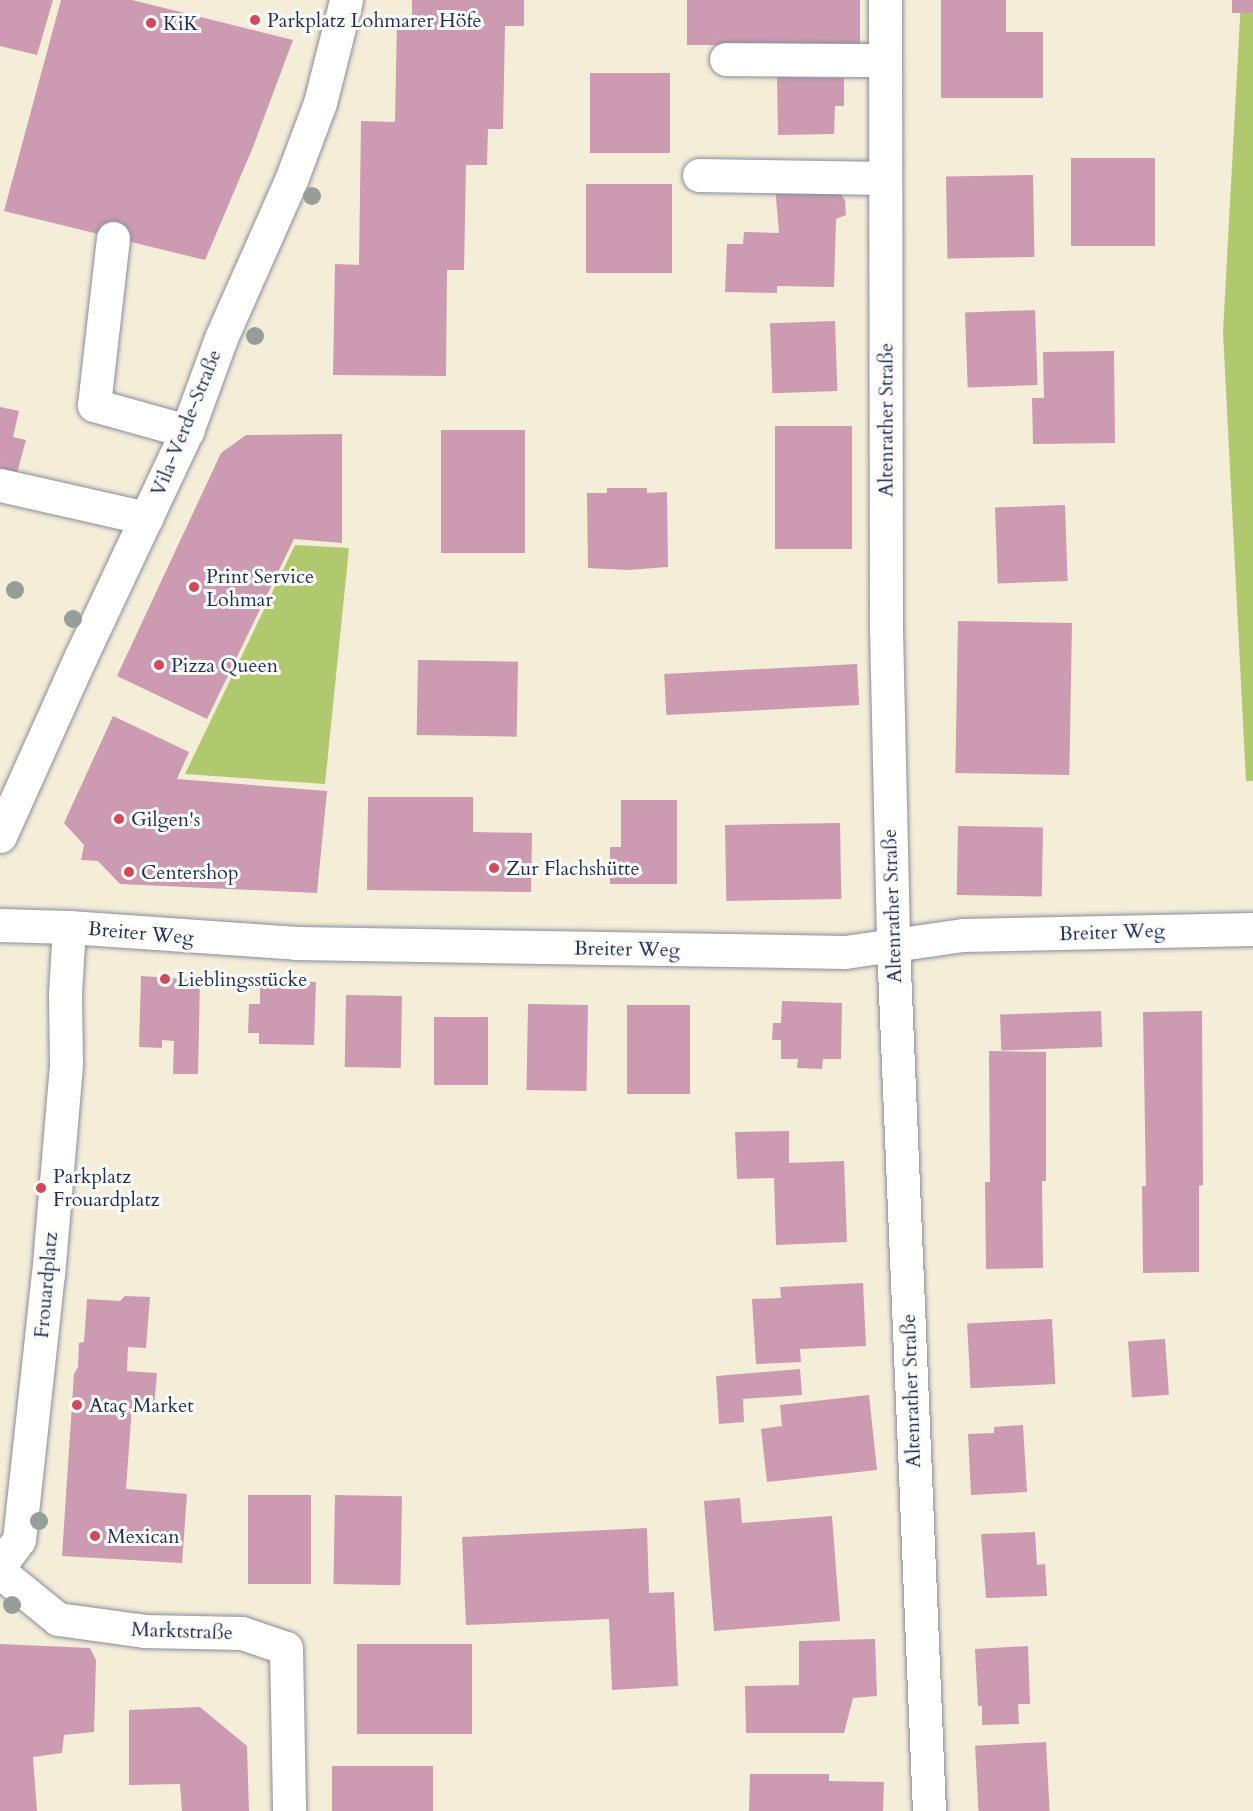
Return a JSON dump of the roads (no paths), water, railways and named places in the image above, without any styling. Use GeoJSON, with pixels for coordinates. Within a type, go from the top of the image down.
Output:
{"type":"FeatureCollection","features":[{"type":"Feature","properties":{"kind":"street","name":"Vila-Verde-Straße"},"geometry":{"type":"LineString","coordinates":[[0,836],[187,431],[221,338],[291,180],[320,103],[346,0]]}},
{"type":"Feature","properties":{"kind":"street","name":"Altenrather Straße"},"geometry":{"type":"LineString","coordinates":[[885,0],[886,629],[893,945],[929,1811]]}},
{"type":"Feature","properties":{"kind":"street"},"geometry":{"type":"LineString","coordinates":[[726,59],[885,60]]}},
{"type":"Feature","properties":{"kind":"street"},"geometry":{"type":"LineString","coordinates":[[699,175],[885,178]]}},
{"type":"Feature","properties":{"kind":"street"},"geometry":{"type":"LineString","coordinates":[[113,238],[94,405],[187,431]]}},
{"type":"Feature","properties":{"kind":"street"},"geometry":{"type":"LineString","coordinates":[[0,485],[146,518]]}},
{"type":"Feature","properties":{"kind":"street","name":"Breiter Weg"},"geometry":{"type":"LineString","coordinates":[[0,925],[69,927],[296,943],[846,952],[963,936],[1253,929]]}},
{"type":"Feature","properties":{"kind":"street","name":"Frouardplatz"},"geometry":{"type":"LineString","coordinates":[[0,1565],[19,1540],[34,1407],[62,1135],[66,1064],[64,994],[69,927]]}},
{"type":"Feature","properties":{"kind":"street","name":"Marktstraße"},"geometry":{"type":"LineString","coordinates":[[0,1572],[57,1619],[144,1631],[242,1633],[286,1648],[289,1811]]}},
{"type":"Feature","properties":{"kind":"place","name":"Parkplatz Lohmarer Höfe"},"geometry":{"type":"Point","coordinates":[255,20]}},
{"type":"Feature","properties":{"kind":"place","name":"KiK"},"geometry":{"type":"Point","coordinates":[151,23]}},
{"type":"Feature","properties":{"kind":"place","name":"Print Service Lohmar"},"geometry":{"type":"Point","coordinates":[194,587]}},
{"type":"Feature","properties":{"kind":"place","name":"Pizza Queen"},"geometry":{"type":"Point","coordinates":[159,665]}},
{"type":"Feature","properties":{"kind":"place","name":"Gilgen's"},"geometry":{"type":"Point","coordinates":[119,819]}},
{"type":"Feature","properties":{"kind":"place","name":"Zur Flachshütte"},"geometry":{"type":"Point","coordinates":[494,868]}},
{"type":"Feature","properties":{"kind":"place","name":"Centershop"},"geometry":{"type":"Point","coordinates":[129,872]}},
{"type":"Feature","properties":{"kind":"place","name":"Lieblingsstücke"},"geometry":{"type":"Point","coordinates":[165,979]}},
{"type":"Feature","properties":{"kind":"place","name":"Parkplatz Frouardplatz"},"geometry":{"type":"Point","coordinates":[41,1188]}},
{"type":"Feature","properties":{"kind":"place","name":"Ataç Market"},"geometry":{"type":"Point","coordinates":[77,1405]}},
{"type":"Feature","properties":{"kind":"place","name":"Mexican"},"geometry":{"type":"Point","coordinates":[95,1536]}}]}
